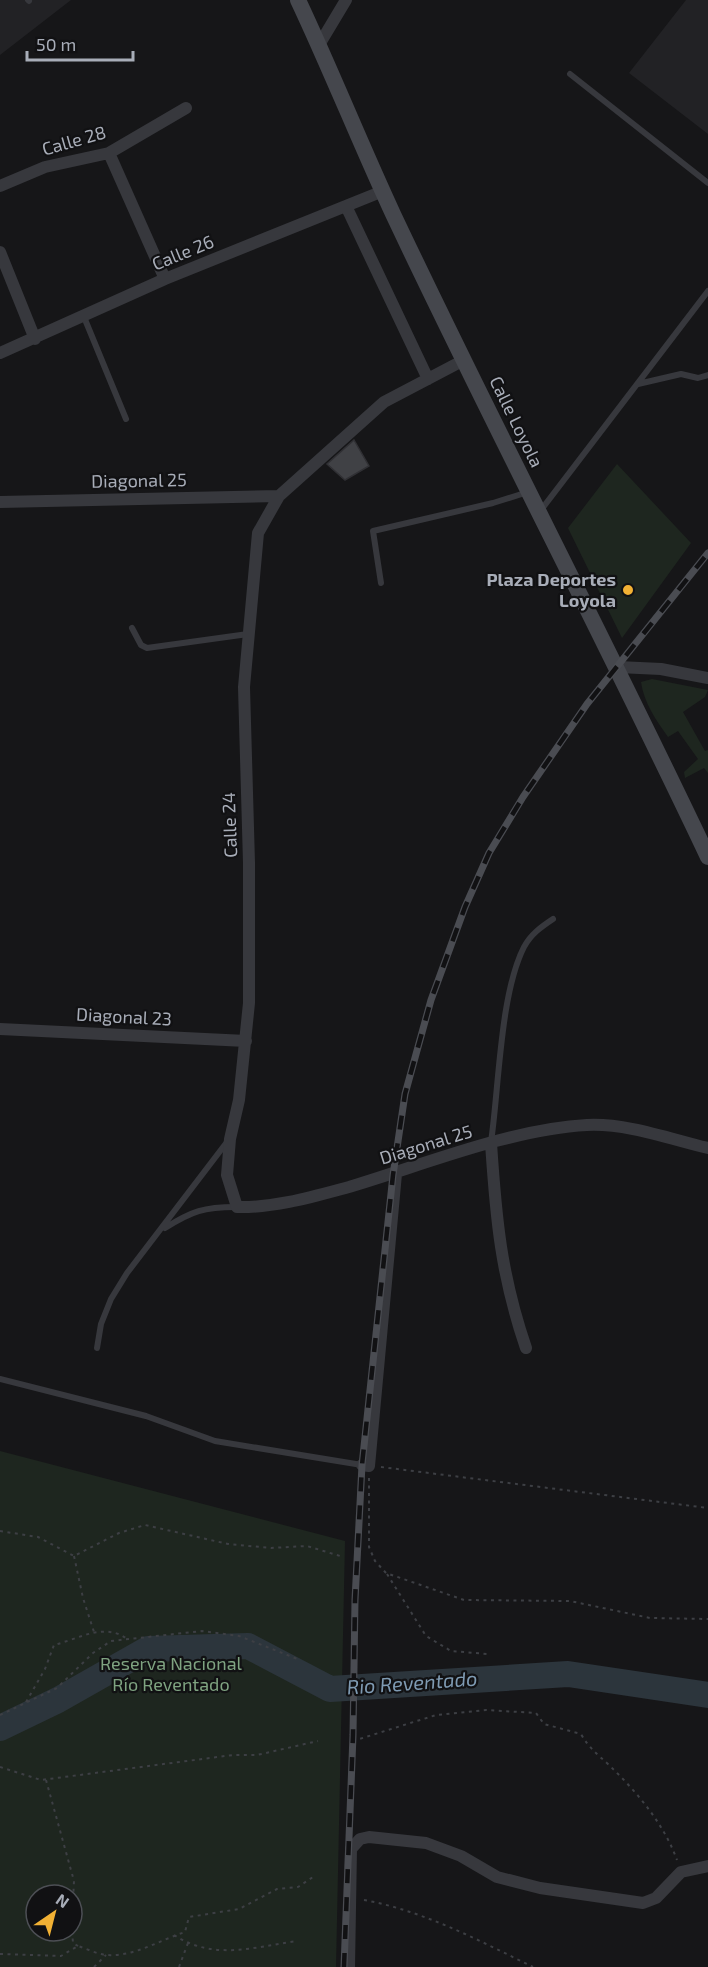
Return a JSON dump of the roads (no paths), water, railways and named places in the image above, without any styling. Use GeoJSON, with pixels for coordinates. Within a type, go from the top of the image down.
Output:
{"type":"FeatureCollection","features":[{"type":"Feature","properties":{"kind":"main road","name":"Calle Loyola"},"geometry":{"type":"LineString","coordinates":[[298,0],[320,45],[383,191],[538,513],[618,666],[708,857]]}},
{"type":"Feature","properties":{"kind":"street"},"geometry":{"type":"LineString","coordinates":[[320,45],[345,0]]}},
{"type":"Feature","properties":{"kind":"street","name":"Calle 28"},"geometry":{"type":"LineString","coordinates":[[0,186],[45,167],[109,153],[186,108]]}},
{"type":"Feature","properties":{"kind":"street"},"geometry":{"type":"LineString","coordinates":[[109,153],[165,279]]}},
{"type":"Feature","properties":{"kind":"street","name":"Calle 26"},"geometry":{"type":"LineString","coordinates":[[0,353],[165,279],[383,191]]}},
{"type":"Feature","properties":{"kind":"street"},"geometry":{"type":"LineString","coordinates":[[346,206],[428,379]]}},
{"type":"Feature","properties":{"kind":"street"},"geometry":{"type":"LineString","coordinates":[[0,252],[35,339]]}},
{"type":"Feature","properties":{"kind":"street","name":"Calle 24"},"geometry":{"type":"LineString","coordinates":[[230,1139],[239,1100],[249,1003],[249,863],[244,687],[258,533],[279,496],[384,402],[464,360]]}},
{"type":"Feature","properties":{"kind":"street","name":"Diagonal 25"},"geometry":{"type":"LineString","coordinates":[[0,502],[279,496]]}},
{"type":"Feature","properties":{"kind":"street"},"geometry":{"type":"LineString","coordinates":[[618,666],[661,669],[708,678]]}},
{"type":"Feature","properties":{"kind":"street","name":"Diagonal 23"},"geometry":{"type":"LineString","coordinates":[[0,1029],[246,1041]]}},
{"type":"Feature","properties":{"kind":"street","name":"Diagonal 25"},"geometry":{"type":"LineString","coordinates":[[237,1207],[306,1199],[396,1174],[491,1143],[589,1124],[617,1127],[708,1148]]}},
{"type":"Feature","properties":{"kind":"street"},"geometry":{"type":"LineString","coordinates":[[230,1139],[227,1175],[237,1207]]}},
{"type":"Feature","properties":{"kind":"street"},"geometry":{"type":"LineString","coordinates":[[491,1143],[500,1256],[510,1302],[526,1348]]}},
{"type":"Feature","properties":{"kind":"street"},"geometry":{"type":"LineString","coordinates":[[366,1465],[396,1174]]}},
{"type":"Feature","properties":{"kind":"street"},"geometry":{"type":"LineString","coordinates":[[349,1967],[351,1849],[360,1839],[369,1837],[426,1843],[461,1856],[497,1877],[540,1888],[643,1903],[656,1898],[681,1872],[708,1866]]}},
{"type":"Feature","properties":{"kind":"lane"},"geometry":{"type":"LineString","coordinates":[[570,74],[708,183]]}},
{"type":"Feature","properties":{"kind":"lane"},"geometry":{"type":"LineString","coordinates":[[538,513],[708,291]]}},
{"type":"Feature","properties":{"kind":"lane"},"geometry":{"type":"LineString","coordinates":[[84,317],[126,419]]}},
{"type":"Feature","properties":{"kind":"lane"},"geometry":{"type":"LineString","coordinates":[[637,384],[681,374],[698,378],[708,375]]}},
{"type":"Feature","properties":{"kind":"lane"},"geometry":{"type":"LineString","coordinates":[[381,583],[373,531],[482,506],[528,492]]}},
{"type":"Feature","properties":{"kind":"lane"},"geometry":{"type":"LineString","coordinates":[[132,628],[141,645],[147,648],[248,634]]}},
{"type":"Feature","properties":{"kind":"lane"},"geometry":{"type":"LineString","coordinates":[[491,1143],[507,1008],[515,971],[524,947],[536,930],[553,920]]}},
{"type":"Feature","properties":{"kind":"lane","name":"Calle 24"},"geometry":{"type":"LineString","coordinates":[[97,1348],[101,1324],[111,1299],[230,1139]]}},
{"type":"Feature","properties":{"kind":"lane","name":"Diagonal 25"},"geometry":{"type":"LineString","coordinates":[[160,1231],[192,1211],[211,1207],[237,1207]]}},
{"type":"Feature","properties":{"kind":"lane"},"geometry":{"type":"LineString","coordinates":[[0,1379],[146,1416],[215,1441],[366,1465]]}},
{"type":"Feature","properties":{"kind":"waterway","name":"Rio Reventado"},"geometry":{"type":"LineString","coordinates":[[0,1728],[58,1700],[148,1649],[248,1646],[330,1689],[568,1674],[708,1695]]}},
{"type":"Feature","properties":{"kind":"railway"},"geometry":{"type":"LineString","coordinates":[[344,1967],[353,1735],[355,1600],[362,1465],[393,1175],[405,1094],[431,1000],[465,907],[489,853],[523,797],[587,704],[708,553]]}},
{"type":"Feature","properties":{"kind":"place","name":"Plaza Deportes Loyola"},"geometry":{"type":"Point","coordinates":[628,590]}},
{"type":"Feature","properties":{"kind":"park label","name":"Reserva Nacional Río Reventado"},"geometry":{"type":"Point","coordinates":[171,1674]}}]}
